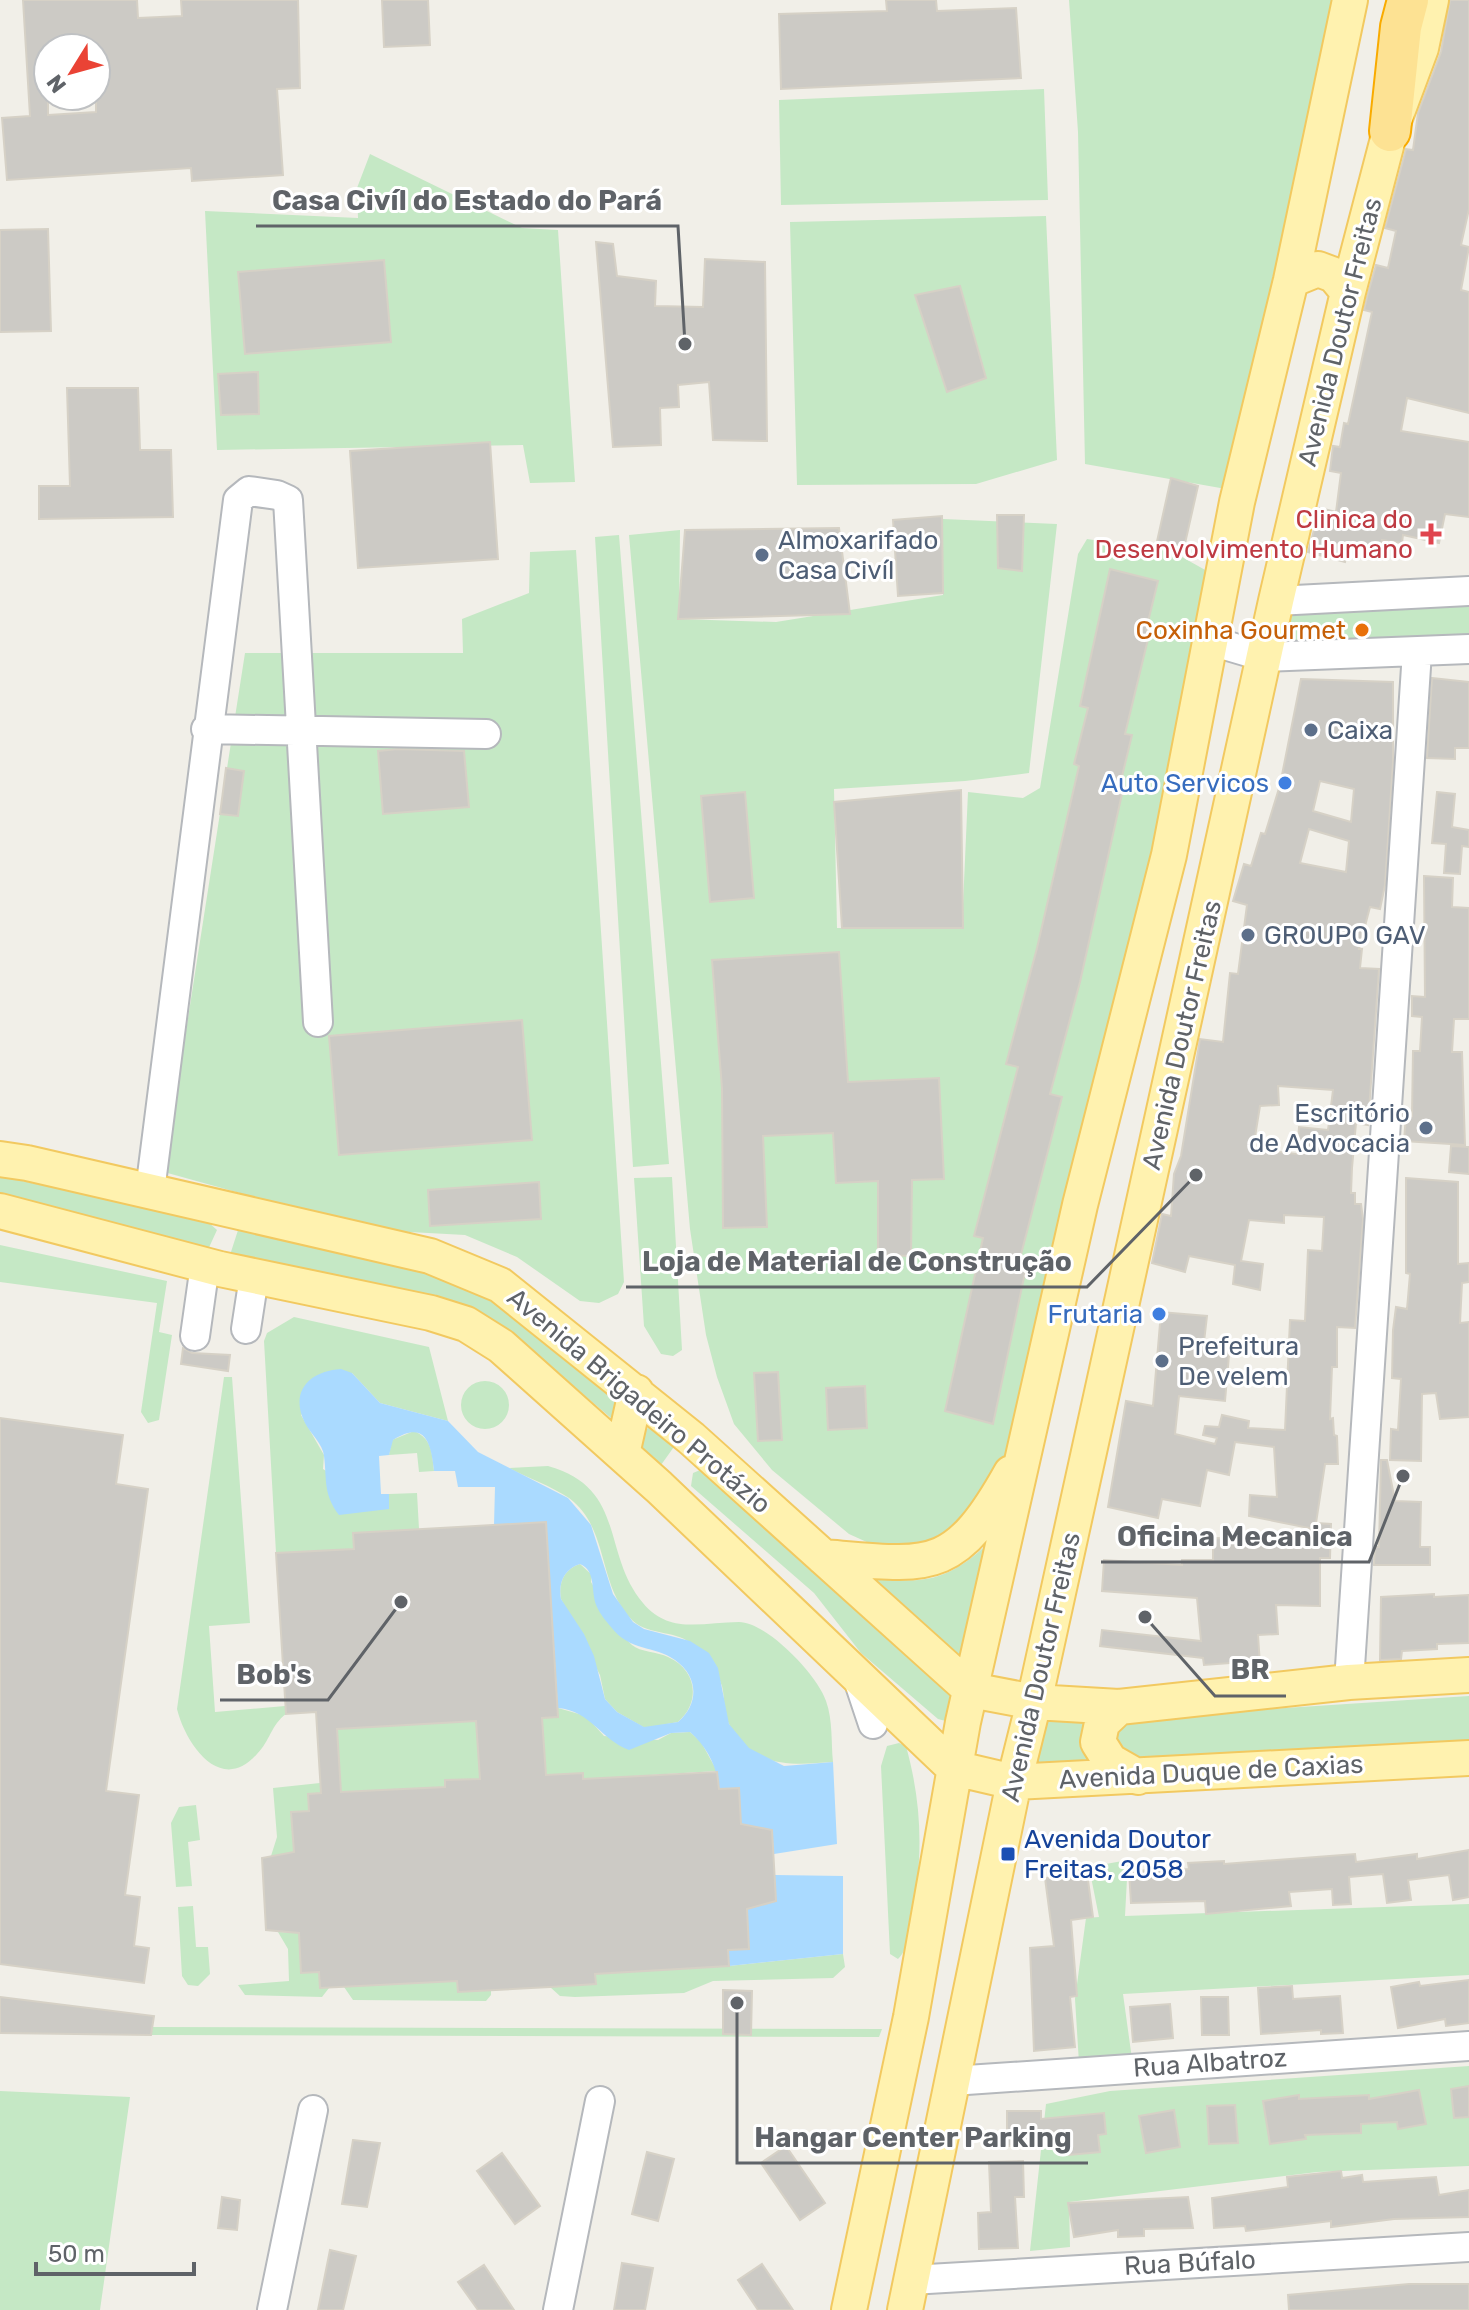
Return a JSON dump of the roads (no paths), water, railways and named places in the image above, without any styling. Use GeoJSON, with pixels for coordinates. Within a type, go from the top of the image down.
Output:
{"type":"FeatureCollection","features":[{"type":"Feature","properties":{"kind":"highway"},"geometry":{"type":"LineString","coordinates":[[1391,124],[1408,0]]}},
{"type":"Feature","properties":{"kind":"main road","name":"Avenida Doutor Freitas"},"geometry":{"type":"LineString","coordinates":[[849,2310],[911,2017],[954,1768],[1080,1205],[1169,855],[1237,502],[1291,280],[1350,0]]}},
{"type":"Feature","properties":{"kind":"main road","name":"Avenida Doutor Freitas"},"geometry":{"type":"LineString","coordinates":[[908,2295],[1014,1782],[1276,601],[1348,292],[1391,124],[1421,48],[1431,0]]}},
{"type":"Feature","properties":{"kind":"main road"},"geometry":{"type":"LineString","coordinates":[[1291,280],[1318,269],[1334,275],[1348,292]]}},
{"type":"Feature","properties":{"kind":"main road"},"geometry":{"type":"LineString","coordinates":[[1169,855],[1186,847],[1194,848],[1219,867]]}},
{"type":"Feature","properties":{"kind":"main road","name":"Avenida Brigadeiro Protázio"},"geometry":{"type":"LineString","coordinates":[[0,1159],[430,1256],[500,1285],[691,1438],[971,1690]]}},
{"type":"Feature","properties":{"kind":"main road","name":"Avenida Brigadeiro Protázio"},"geometry":{"type":"LineString","coordinates":[[0,1211],[212,1267],[431,1313],[466,1324],[501,1346],[659,1487],[954,1768]]}},
{"type":"Feature","properties":{"kind":"main road"},"geometry":{"type":"LineString","coordinates":[[622,1454],[636,1392]]}},
{"type":"Feature","properties":{"kind":"main road"},"geometry":{"type":"LineString","coordinates":[[659,1487],[691,1438]]}},
{"type":"Feature","properties":{"kind":"main road"},"geometry":{"type":"LineString","coordinates":[[823,1557],[902,1564],[929,1561],[949,1551],[970,1535],[997,1498],[1026,1444]]}},
{"type":"Feature","properties":{"kind":"main road"},"geometry":{"type":"LineString","coordinates":[[971,1690],[1034,1702],[1119,1707],[1349,1682],[1469,1675]]}},
{"type":"Feature","properties":{"kind":"main road"},"geometry":{"type":"LineString","coordinates":[[1119,1707],[1102,1723],[1098,1742],[1110,1761],[1138,1777]]}},
{"type":"Feature","properties":{"kind":"main road","name":"Avenida Duque de Caxias"},"geometry":{"type":"LineString","coordinates":[[954,1768],[1014,1782],[1469,1758]]}},
{"type":"Feature","properties":{"kind":"street"},"geometry":{"type":"LineString","coordinates":[[150,1191],[206,729],[238,500],[249,491],[288,500],[318,1022]]}},
{"type":"Feature","properties":{"kind":"street"},"geometry":{"type":"LineString","coordinates":[[1276,601],[1469,591]]}},
{"type":"Feature","properties":{"kind":"street"},"geometry":{"type":"LineString","coordinates":[[1211,641],[1265,657],[1469,649]]}},
{"type":"Feature","properties":{"kind":"street"},"geometry":{"type":"LineString","coordinates":[[1349,1682],[1417,652]]}},
{"type":"Feature","properties":{"kind":"street"},"geometry":{"type":"LineString","coordinates":[[206,729],[486,734]]}},
{"type":"Feature","properties":{"kind":"street"},"geometry":{"type":"LineString","coordinates":[[203,1338],[212,1267]]}},
{"type":"Feature","properties":{"kind":"street"},"geometry":{"type":"LineString","coordinates":[[246,1329],[254,1277]]}},
{"type":"Feature","properties":{"kind":"street"},"geometry":{"type":"LineString","coordinates":[[855,1671],[873,1724]]}},
{"type":"Feature","properties":{"kind":"street","name":"Rua Albatroz"},"geometry":{"type":"LineString","coordinates":[[952,2081],[1469,2046]]}},
{"type":"Feature","properties":{"kind":"street"},"geometry":{"type":"LineString","coordinates":[[558,2310],[600,2101]]}},
{"type":"Feature","properties":{"kind":"street"},"geometry":{"type":"LineString","coordinates":[[272,2310],[313,2110]]}},
{"type":"Feature","properties":{"kind":"street","name":"Rua Búfalo"},"geometry":{"type":"LineString","coordinates":[[908,2295],[1469,2247]]}},
{"type":"Feature","properties":{"kind":"water"},"geometry":{"type":"Polygon","coordinates":[[[341,1369],[352,1373],[380,1403],[448,1421],[478,1452],[568,1498],[591,1525],[613,1594],[633,1622],[644,1629],[690,1641],[709,1653],[718,1668],[729,1724],[749,1748],[784,1766],[833,1762],[837,1844],[774,1854],[772,1830],[741,1824],[739,1788],[719,1789],[710,1758],[690,1732],[671,1733],[629,1750],[579,1714],[558,1708],[546,1522],[494,1525],[495,1487],[458,1487],[455,1471],[434,1471],[428,1443],[419,1433],[404,1434],[393,1440],[389,1455],[379,1456],[381,1494],[389,1494],[389,1509],[339,1515],[328,1493],[323,1452],[305,1423],[300,1401],[305,1385],[330,1371],[341,1369]],[[580,1564],[566,1573],[560,1587],[561,1599],[594,1656],[605,1699],[617,1712],[644,1727],[678,1722],[693,1699],[689,1674],[667,1655],[626,1641],[618,1635],[598,1610],[591,1577],[580,1564]]]}},
{"type":"Feature","properties":{"kind":"water"},"geometry":{"type":"Polygon","coordinates":[[[775,1875],[843,1876],[843,1954],[729,1966],[728,1950],[749,1949],[747,1909],[776,1901],[775,1875]]]}},
{"type":"Feature","properties":{"kind":"place","name":"Casa Civíl do Estado do Pará"},"geometry":{"type":"Point","coordinates":[685,344]}},
{"type":"Feature","properties":{"kind":"place","name":"Clinica do Desenvolvimento Humano"},"geometry":{"type":"Point","coordinates":[1431,534]}},
{"type":"Feature","properties":{"kind":"place","name":"Almoxarifado Casa Civíl"},"geometry":{"type":"Point","coordinates":[762,555]}},
{"type":"Feature","properties":{"kind":"place","name":"Coxinha Gourmet"},"geometry":{"type":"Point","coordinates":[1362,630]}},
{"type":"Feature","properties":{"kind":"place","name":"Caixa"},"geometry":{"type":"Point","coordinates":[1311,730]}},
{"type":"Feature","properties":{"kind":"place","name":"Auto Servicos"},"geometry":{"type":"Point","coordinates":[1285,783]}},
{"type":"Feature","properties":{"kind":"place","name":"GROUPO GAV"},"geometry":{"type":"Point","coordinates":[1248,935]}},
{"type":"Feature","properties":{"kind":"place","name":"Escritório de Advocacia"},"geometry":{"type":"Point","coordinates":[1426,1128]}},
{"type":"Feature","properties":{"kind":"place","name":"Loja de Material de Construção"},"geometry":{"type":"Point","coordinates":[1196,1175]}},
{"type":"Feature","properties":{"kind":"place","name":"Frutaria"},"geometry":{"type":"Point","coordinates":[1159,1314]}},
{"type":"Feature","properties":{"kind":"place","name":"Prefeitura De velem"},"geometry":{"type":"Point","coordinates":[1162,1361]}},
{"type":"Feature","properties":{"kind":"place","name":"Oficina Mecanica"},"geometry":{"type":"Point","coordinates":[1403,1476]}},
{"type":"Feature","properties":{"kind":"place","name":"Bob's"},"geometry":{"type":"Point","coordinates":[401,1602]}},
{"type":"Feature","properties":{"kind":"place","name":"BR"},"geometry":{"type":"Point","coordinates":[1145,1617]}},
{"type":"Feature","properties":{"kind":"place","name":"Avenida Doutor Freitas, 2058"},"geometry":{"type":"Point","coordinates":[1008,1854]}},
{"type":"Feature","properties":{"kind":"place","name":"Hangar Center Parking"},"geometry":{"type":"Point","coordinates":[737,2003]}}]}
